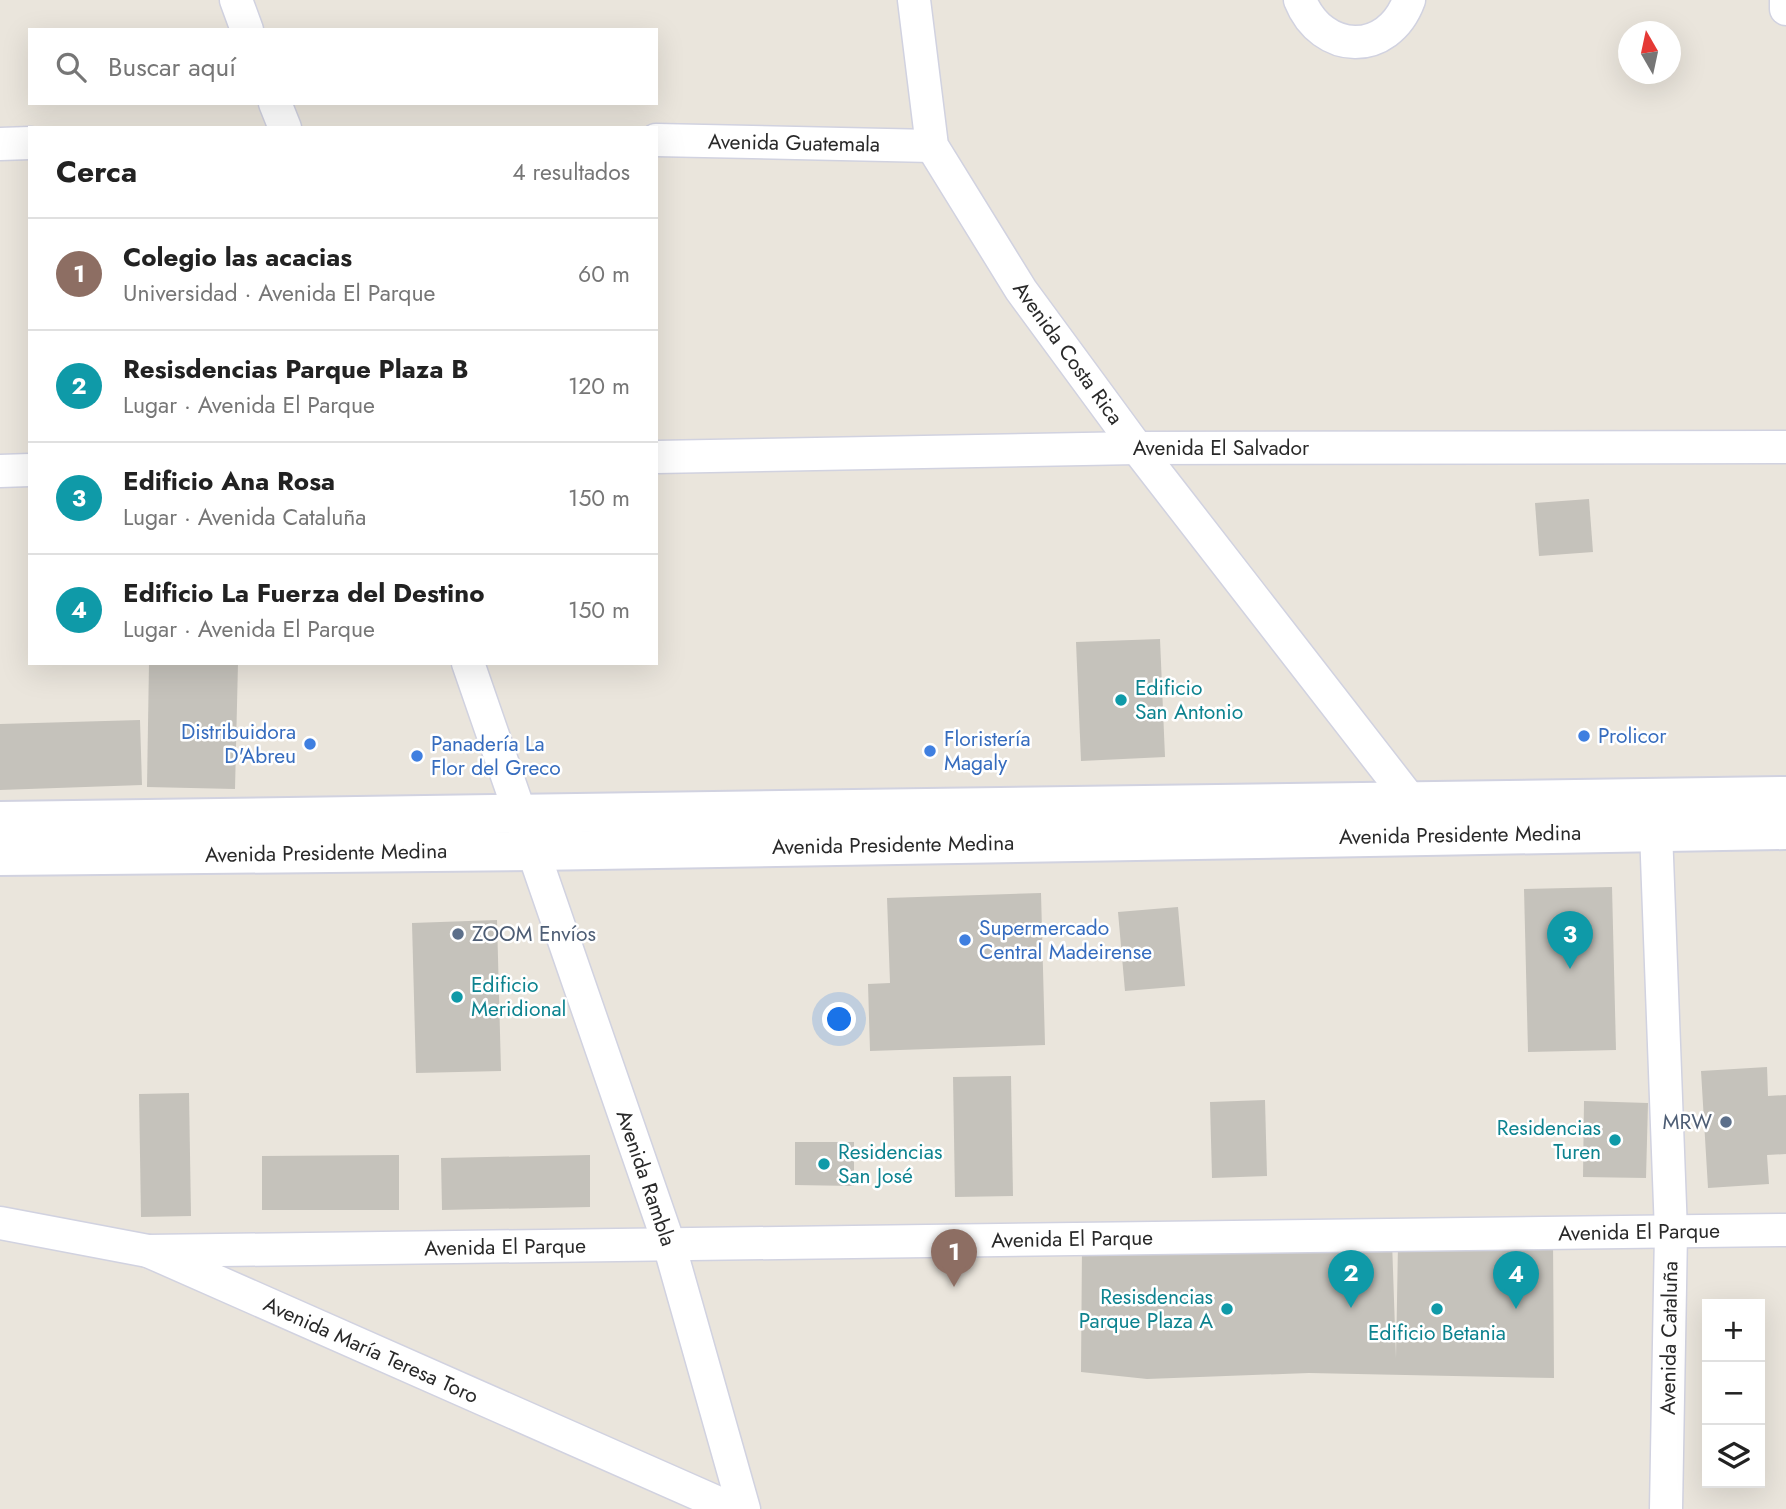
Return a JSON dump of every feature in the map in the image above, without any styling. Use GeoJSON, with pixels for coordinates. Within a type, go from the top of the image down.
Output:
{"type":"FeatureCollection","features":[{"type":"Feature","properties":{"kind":"street"},"geometry":{"type":"LineString","coordinates":[[236,0],[246,28]]}},
{"type":"Feature","properties":{"kind":"street","name":"Avenida Costa Rica"},"geometry":{"type":"LineString","coordinates":[[914,0],[932,146],[1021,290],[1137,448],[1411,801]]}},
{"type":"Feature","properties":{"kind":"street"},"geometry":{"type":"LineString","coordinates":[[1300,0],[1306,16],[1318,30],[1334,39],[1352,42],[1370,40],[1387,32],[1400,19],[1409,0]]}},
{"type":"Feature","properties":{"kind":"street"},"geometry":{"type":"LineString","coordinates":[[1786,0],[1786,9]]}},
{"type":"Feature","properties":{"kind":"street"},"geometry":{"type":"LineString","coordinates":[[276,105],[284,126]]}},
{"type":"Feature","properties":{"kind":"street","name":"Avenida Guatemala"},"geometry":{"type":"LineString","coordinates":[[658,140],[932,146]]}},
{"type":"Feature","properties":{"kind":"street"},"geometry":{"type":"LineString","coordinates":[[0,144],[28,143]]}},
{"type":"Feature","properties":{"kind":"street","name":"Avenida El Salvador"},"geometry":{"type":"LineString","coordinates":[[658,457],[1137,448],[1786,447]]}},
{"type":"Feature","properties":{"kind":"street"},"geometry":{"type":"LineString","coordinates":[[0,471],[28,470]]}},
{"type":"Feature","properties":{"kind":"street","name":"Avenida Rambla"},"geometry":{"type":"LineString","coordinates":[[469,665],[669,1244],[744,1509]]}},
{"type":"Feature","properties":{"kind":"street","name":"Avenida Presidente Medina"},"geometry":{"type":"LineString","coordinates":[[0,821],[520,811],[1786,796]]}},
{"type":"Feature","properties":{"kind":"street","name":"Avenida Presidente Medina"},"geometry":{"type":"LineString","coordinates":[[0,856],[535,851],[1786,830]]}},
{"type":"Feature","properties":{"kind":"street","name":"Avenida Cataluña"},"geometry":{"type":"LineString","coordinates":[[1656,831],[1671,1231],[1666,1509]]}},
{"type":"Feature","properties":{"kind":"street","name":"Avenida María Teresa Toro"},"geometry":{"type":"LineString","coordinates":[[0,1223],[148,1251],[732,1509]]}},
{"type":"Feature","properties":{"kind":"street","name":"Avenida El Parque"},"geometry":{"type":"LineString","coordinates":[[148,1251],[1786,1230]]}},
{"type":"Feature","properties":{"kind":"building"},"geometry":{"type":"Polygon","coordinates":[[[1589,499],[1593,552],[1539,556],[1535,503],[1589,499]]]}},
{"type":"Feature","properties":{"kind":"building","name":"Edificio San Antonio"},"geometry":{"type":"Polygon","coordinates":[[[1160,639],[1165,757],[1081,761],[1076,642],[1160,639]]]}},
{"type":"Feature","properties":{"kind":"building"},"geometry":{"type":"Polygon","coordinates":[[[149,665],[238,665],[235,789],[147,787],[149,665]]]}},
{"type":"Feature","properties":{"kind":"building"},"geometry":{"type":"Polygon","coordinates":[[[140,720],[142,785],[0,790],[0,724],[140,720]]]}},
{"type":"Feature","properties":{"kind":"building"},"geometry":{"type":"Polygon","coordinates":[[[1612,887],[1616,1050],[1528,1052],[1524,889],[1612,887]]]}},
{"type":"Feature","properties":{"kind":"building","name":"Supermercado Central Madeirense"},"geometry":{"type":"Polygon","coordinates":[[[1041,893],[1045,1045],[870,1051],[868,984],[890,983],[887,898],[1041,893]]]}},
{"type":"Feature","properties":{"kind":"building"},"geometry":{"type":"Polygon","coordinates":[[[1178,907],[1185,986],[1125,991],[1118,912],[1178,907]]]}},
{"type":"Feature","properties":{"kind":"building","name":"Edificio Meridional"},"geometry":{"type":"Polygon","coordinates":[[[497,920],[501,1071],[416,1073],[412,923],[497,920]]]}},
{"type":"Feature","properties":{"kind":"building"},"geometry":{"type":"Polygon","coordinates":[[[1767,1067],[1768,1096],[1786,1095],[1786,1154],[1767,1155],[1769,1184],[1708,1188],[1701,1071],[1767,1067]]]}},
{"type":"Feature","properties":{"kind":"building"},"geometry":{"type":"Polygon","coordinates":[[[1011,1076],[1013,1196],[955,1197],[953,1077],[1011,1076]]]}},
{"type":"Feature","properties":{"kind":"building"},"geometry":{"type":"Polygon","coordinates":[[[189,1093],[191,1216],[141,1217],[139,1094],[189,1093]]]}},
{"type":"Feature","properties":{"kind":"building"},"geometry":{"type":"Polygon","coordinates":[[[1265,1100],[1267,1176],[1212,1178],[1210,1102],[1265,1100]]]}},
{"type":"Feature","properties":{"kind":"building","name":"Residencias Turen"},"geometry":{"type":"Polygon","coordinates":[[[1584,1101],[1648,1103],[1646,1178],[1583,1177],[1584,1101]]]}},
{"type":"Feature","properties":{"kind":"building","name":"Residencias San José"},"geometry":{"type":"Polygon","coordinates":[[[795,1142],[854,1142],[854,1186],[795,1185],[795,1142]]]}},
{"type":"Feature","properties":{"kind":"building"},"geometry":{"type":"Polygon","coordinates":[[[399,1155],[399,1210],[262,1210],[262,1156],[399,1155]]]}},
{"type":"Feature","properties":{"kind":"building"},"geometry":{"type":"Polygon","coordinates":[[[590,1155],[590,1207],[442,1210],[441,1158],[590,1155]]]}},
{"type":"Feature","properties":{"kind":"building"},"geometry":{"type":"Polygon","coordinates":[[[1553,1240],[1554,1378],[1309,1373],[1147,1379],[1081,1372],[1082,1246],[1392,1241],[1396,1358],[1398,1244],[1553,1240]]]}},
{"type":"Feature","properties":{"kind":"place","name":"Edificio San Antonio"},"geometry":{"type":"Point","coordinates":[1121,700]}},
{"type":"Feature","properties":{"kind":"place","name":"Prolicor"},"geometry":{"type":"Point","coordinates":[1584,736]}},
{"type":"Feature","properties":{"kind":"place","name":"Distribuidora D'Abreu"},"geometry":{"type":"Point","coordinates":[310,744]}},
{"type":"Feature","properties":{"kind":"place","name":"Floristería Magaly"},"geometry":{"type":"Point","coordinates":[930,751]}},
{"type":"Feature","properties":{"kind":"place","name":"Panadería La Flor del Greco"},"geometry":{"type":"Point","coordinates":[417,756]}},
{"type":"Feature","properties":{"kind":"place","name":"ZOOM Envíos"},"geometry":{"type":"Point","coordinates":[458,934]}},
{"type":"Feature","properties":{"kind":"place","name":"Supermercado Central Madeirense"},"geometry":{"type":"Point","coordinates":[965,940]}},
{"type":"Feature","properties":{"kind":"place","name":"Edificio Ana Rosa"},"geometry":{"type":"Point","coordinates":[1570,969]}},
{"type":"Feature","properties":{"kind":"place","name":"Edificio Meridional"},"geometry":{"type":"Point","coordinates":[457,997]}},
{"type":"Feature","properties":{"kind":"place","name":"MRW"},"geometry":{"type":"Point","coordinates":[1726,1122]}},
{"type":"Feature","properties":{"kind":"place","name":"Residencias Turen"},"geometry":{"type":"Point","coordinates":[1615,1140]}},
{"type":"Feature","properties":{"kind":"place","name":"Residencias San José"},"geometry":{"type":"Point","coordinates":[824,1164]}},
{"type":"Feature","properties":{"kind":"place","name":"Colegio las acacias"},"geometry":{"type":"Point","coordinates":[954,1287]}},
{"type":"Feature","properties":{"kind":"place","name":"Resisdencias Parque Plaza B"},"geometry":{"type":"Point","coordinates":[1351,1308]}},
{"type":"Feature","properties":{"kind":"place","name":"Resisdencias Parque Plaza A"},"geometry":{"type":"Point","coordinates":[1227,1309]}},
{"type":"Feature","properties":{"kind":"place","name":"Edificio Betania"},"geometry":{"type":"Point","coordinates":[1437,1309]}},
{"type":"Feature","properties":{"kind":"place","name":"Edificio La Fuerza del Destino"},"geometry":{"type":"Point","coordinates":[1516,1309]}}]}
